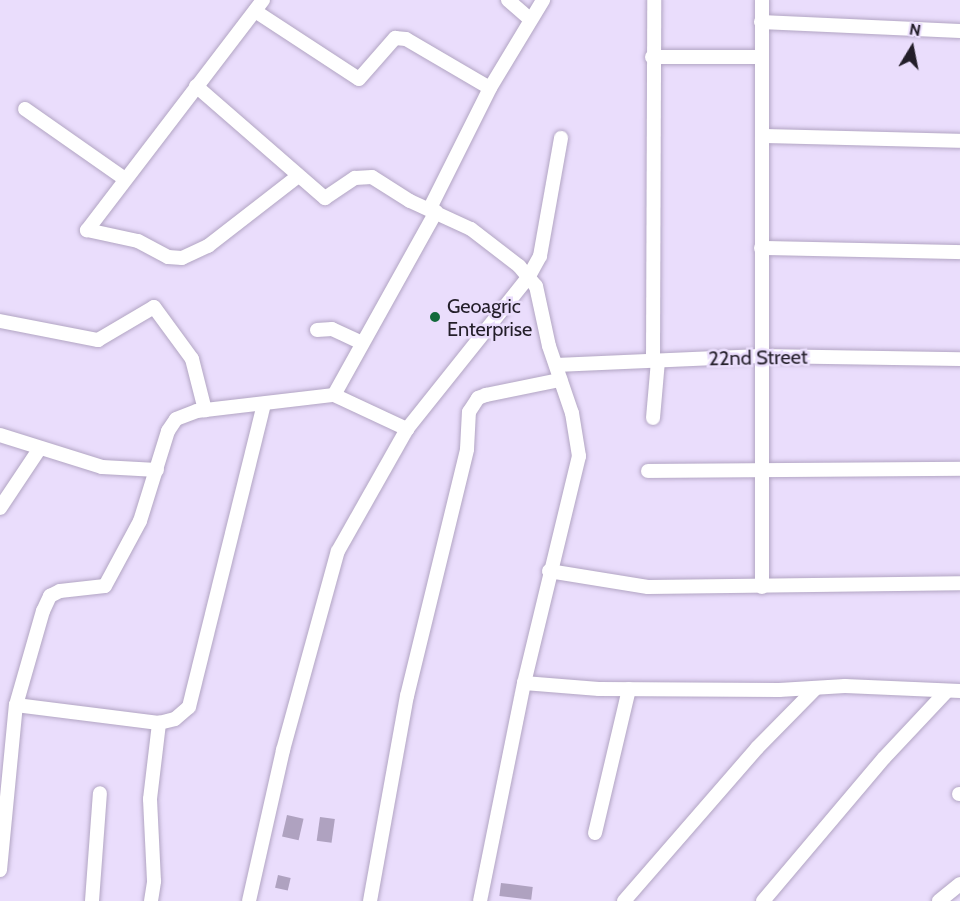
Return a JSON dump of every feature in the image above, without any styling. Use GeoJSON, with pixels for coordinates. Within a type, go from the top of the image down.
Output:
{"type":"FeatureCollection","features":[{"type":"Feature","properties":{"kind":"street"},"geometry":{"type":"LineString","coordinates":[[508,0],[531,20]]}},
{"type":"Feature","properties":{"kind":"street"},"geometry":{"type":"LineString","coordinates":[[334,395],[433,210],[490,88],[543,0]]}},
{"type":"Feature","properties":{"kind":"street"},"geometry":{"type":"LineString","coordinates":[[653,418],[655,361],[652,57],[654,0]]}},
{"type":"Feature","properties":{"kind":"street"},"geometry":{"type":"LineString","coordinates":[[762,0],[762,587]]}},
{"type":"Feature","properties":{"kind":"street"},"geometry":{"type":"LineString","coordinates":[[297,177],[208,246],[182,258],[168,257],[138,242],[87,230],[259,5],[359,79],[394,38],[406,39],[490,88]]}},
{"type":"Feature","properties":{"kind":"street"},"geometry":{"type":"LineString","coordinates":[[761,22],[960,31]]}},
{"type":"Feature","properties":{"kind":"street"},"geometry":{"type":"LineString","coordinates":[[652,57],[762,57]]}},
{"type":"Feature","properties":{"kind":"street"},"geometry":{"type":"LineString","coordinates":[[196,86],[297,177],[325,198],[355,178],[372,177],[471,230],[529,276],[536,286],[579,448],[524,683],[480,901]]}},
{"type":"Feature","properties":{"kind":"street"},"geometry":{"type":"LineString","coordinates":[[25,109],[125,178]]}},
{"type":"Feature","properties":{"kind":"street"},"geometry":{"type":"LineString","coordinates":[[762,136],[960,141]]}},
{"type":"Feature","properties":{"kind":"street"},"geometry":{"type":"LineString","coordinates":[[249,901],[283,750],[338,551],[407,429],[529,276],[540,256],[561,138]]}},
{"type":"Feature","properties":{"kind":"street"},"geometry":{"type":"LineString","coordinates":[[761,248],[960,252]]}},
{"type":"Feature","properties":{"kind":"street"},"geometry":{"type":"LineString","coordinates":[[0,321],[98,340],[154,308],[192,359],[204,410]]}},
{"type":"Feature","properties":{"kind":"street"},"geometry":{"type":"LineString","coordinates":[[317,330],[332,329],[362,343]]}},
{"type":"Feature","properties":{"kind":"street","name":"22nd Street"},"geometry":{"type":"LineString","coordinates":[[556,365],[761,356],[960,359]]}},
{"type":"Feature","properties":{"kind":"street"},"geometry":{"type":"LineString","coordinates":[[370,901],[407,696],[466,449],[469,412],[486,394],[560,380]]}},
{"type":"Feature","properties":{"kind":"street"},"geometry":{"type":"LineString","coordinates":[[0,870],[16,705],[50,596],[60,591],[105,586],[140,520],[168,431],[176,419],[204,410],[334,395],[407,429]]}},
{"type":"Feature","properties":{"kind":"street"},"geometry":{"type":"LineString","coordinates":[[16,705],[159,723],[182,715],[193,699],[264,404]]}},
{"type":"Feature","properties":{"kind":"street"},"geometry":{"type":"LineString","coordinates":[[0,435],[102,466],[157,470]]}},
{"type":"Feature","properties":{"kind":"street"},"geometry":{"type":"LineString","coordinates":[[0,508],[40,448]]}},
{"type":"Feature","properties":{"kind":"street"},"geometry":{"type":"LineString","coordinates":[[648,471],[763,468],[960,469]]}},
{"type":"Feature","properties":{"kind":"street"},"geometry":{"type":"LineString","coordinates":[[549,571],[648,586],[762,587],[960,583]]}},
{"type":"Feature","properties":{"kind":"street"},"geometry":{"type":"LineString","coordinates":[[524,683],[629,689],[815,689],[845,686],[953,692]]}},
{"type":"Feature","properties":{"kind":"street"},"geometry":{"type":"LineString","coordinates":[[595,833],[629,689]]}},
{"type":"Feature","properties":{"kind":"street"},"geometry":{"type":"LineString","coordinates":[[624,901],[742,765],[815,689]]}},
{"type":"Feature","properties":{"kind":"street"},"geometry":{"type":"LineString","coordinates":[[764,901],[884,758],[953,692]]}},
{"type":"Feature","properties":{"kind":"street"},"geometry":{"type":"LineString","coordinates":[[151,901],[154,881],[150,799],[159,723]]}},
{"type":"Feature","properties":{"kind":"street"},"geometry":{"type":"LineString","coordinates":[[92,901],[100,794]]}},
{"type":"Feature","properties":{"kind":"street"},"geometry":{"type":"LineString","coordinates":[[939,901],[960,884]]}},
{"type":"Feature","properties":{"kind":"building"},"geometry":{"type":"Polygon","coordinates":[[[287,815],[304,819],[299,840],[282,836],[287,815]]]}},
{"type":"Feature","properties":{"kind":"building"},"geometry":{"type":"Polygon","coordinates":[[[320,817],[335,819],[332,843],[317,841],[320,817]]]}},
{"type":"Feature","properties":{"kind":"building"},"geometry":{"type":"Polygon","coordinates":[[[278,875],[291,878],[288,891],[275,888],[278,875]]]}},
{"type":"Feature","properties":{"kind":"building"},"geometry":{"type":"Polygon","coordinates":[[[501,883],[533,887],[531,900],[499,896],[501,883]]]}},
{"type":"Feature","properties":{"kind":"place","name":"Geoagric Enterprise"},"geometry":{"type":"Point","coordinates":[435,317]}}]}
